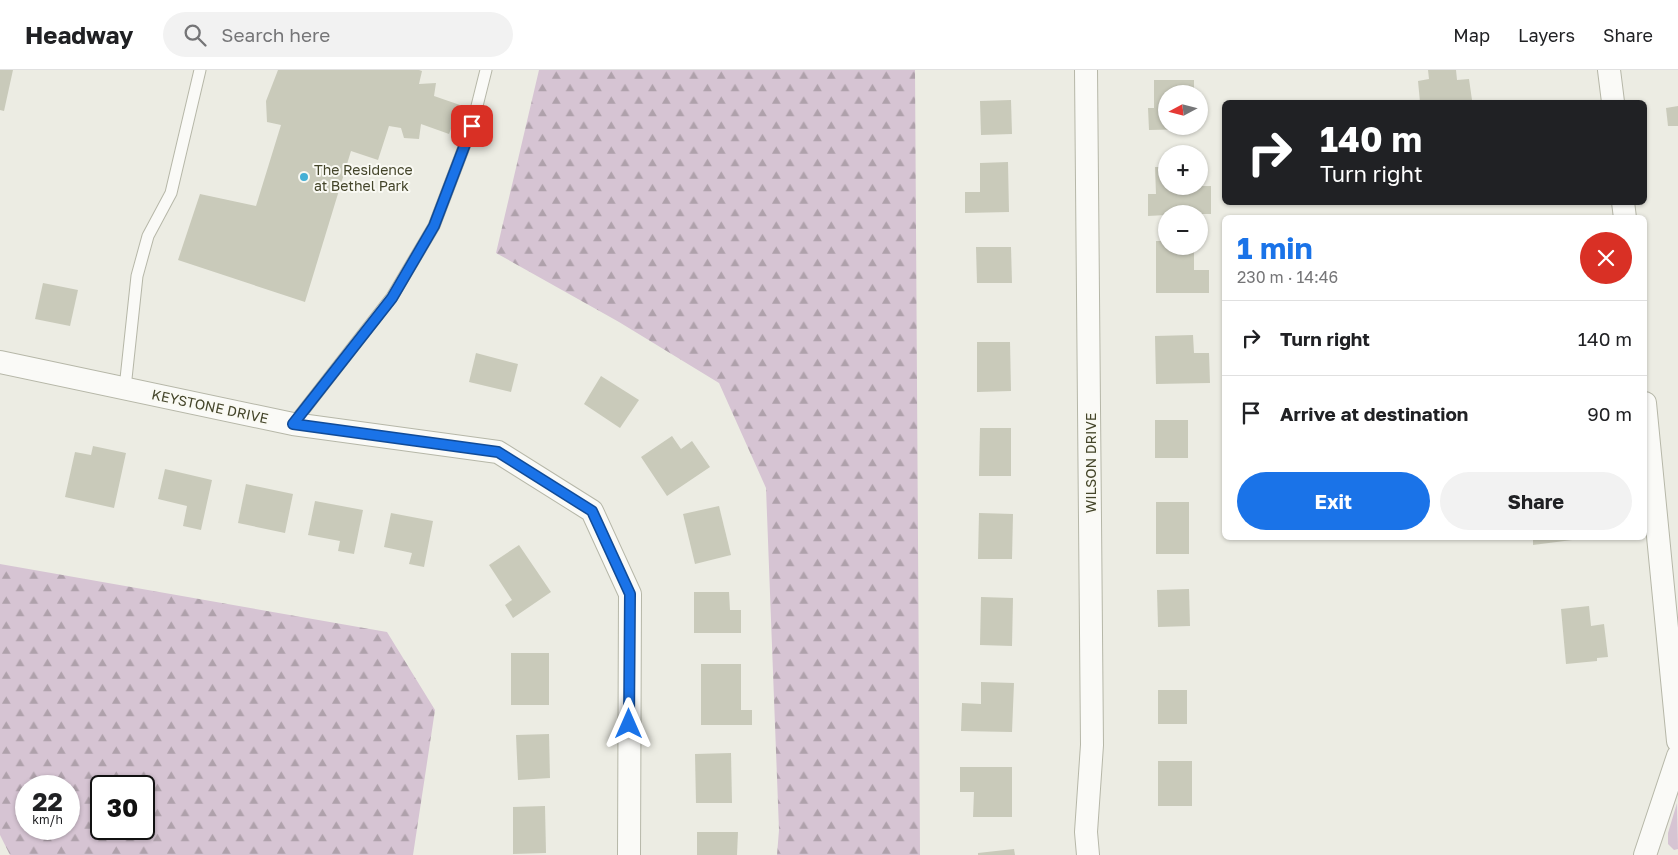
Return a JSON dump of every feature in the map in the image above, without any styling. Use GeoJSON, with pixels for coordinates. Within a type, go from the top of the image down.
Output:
{"type":"FeatureCollection","features":[{"type":"Feature","properties":{"kind":"street","name":"WILSON DRIVE"},"geometry":{"type":"LineString","coordinates":[[1086,70],[1092,745],[1086,832],[1088,855]]}},
{"type":"Feature","properties":{"kind":"street"},"geometry":{"type":"LineString","coordinates":[[1609,70],[1612,100]]}},
{"type":"Feature","properties":{"kind":"street","name":"KEYSTONE DRIVE"},"geometry":{"type":"LineString","coordinates":[[0,362],[293,424],[498,452],[592,511],[630,594],[629,855]]}},
{"type":"Feature","properties":{"kind":"street"},"geometry":{"type":"LineString","coordinates":[[1647,423],[1678,741]]}},
{"type":"Feature","properties":{"kind":"street"},"geometry":{"type":"LineString","coordinates":[[1646,855],[1678,756]]}},
{"type":"Feature","properties":{"kind":"lane"},"geometry":{"type":"LineString","coordinates":[[125,388],[137,276],[148,236],[171,194],[200,70]]}},
{"type":"Feature","properties":{"kind":"lane"},"geometry":{"type":"LineString","coordinates":[[293,424],[392,298],[434,226],[472,126],[486,70]]}},
{"type":"Feature","properties":{"kind":"green space"},"geometry":{"type":"Polygon","coordinates":[[[539,70],[915,70],[920,855],[777,855],[779,830],[766,488],[719,383],[619,322],[496,253],[539,70]]]}},
{"type":"Feature","properties":{"kind":"green space"},"geometry":{"type":"Polygon","coordinates":[[[0,564],[387,632],[435,710],[413,855],[10,855],[0,835],[0,564]]]}},
{"type":"Feature","properties":{"kind":"green space"},"geometry":{"type":"Polygon","coordinates":[[[1677,803],[1678,849],[1674,850],[1668,844],[1668,833],[1677,803]]]}},
{"type":"Feature","properties":{"kind":"building"},"geometry":{"type":"Polygon","coordinates":[[[0,70],[13,70],[4,111],[0,110],[0,70]]]}},
{"type":"Feature","properties":{"kind":"building","name":"The Residence at Bethel Park"},"geometry":{"type":"Polygon","coordinates":[[[278,70],[419,70],[422,71],[419,84],[436,83],[434,96],[460,105],[449,134],[421,124],[419,139],[404,138],[401,128],[389,126],[378,160],[351,151],[305,302],[178,260],[200,194],[256,206],[281,125],[267,122],[266,101],[278,70]]]}},
{"type":"Feature","properties":{"kind":"building"},"geometry":{"type":"Polygon","coordinates":[[[1428,70],[1456,70],[1457,80],[1469,79],[1472,100],[1420,100],[1418,81],[1429,79],[1428,70]]]}},
{"type":"Feature","properties":{"kind":"building"},"geometry":{"type":"Polygon","coordinates":[[[1154,80],[1194,80],[1194,85],[1158,85],[1158,130],[1149,130],[1148,108],[1154,108],[1154,80]]]}},
{"type":"Feature","properties":{"kind":"building"},"geometry":{"type":"Polygon","coordinates":[[[1011,100],[1012,134],[981,135],[980,101],[1011,100]]]}},
{"type":"Feature","properties":{"kind":"building"},"geometry":{"type":"Polygon","coordinates":[[[1678,106],[1678,126],[1668,126],[1666,108],[1678,106]]]}},
{"type":"Feature","properties":{"kind":"building"},"geometry":{"type":"Polygon","coordinates":[[[1008,162],[1009,212],[965,213],[965,192],[980,192],[980,163],[1008,162]]]}},
{"type":"Feature","properties":{"kind":"building"},"geometry":{"type":"Polygon","coordinates":[[[1155,167],[1158,167],[1158,195],[1208,195],[1208,186],[1211,186],[1211,214],[1208,214],[1208,205],[1158,205],[1158,215],[1148,216],[1148,194],[1156,194],[1155,167]]]}},
{"type":"Feature","properties":{"kind":"building"},"geometry":{"type":"Polygon","coordinates":[[[1156,241],[1158,241],[1158,255],[1194,255],[1194,270],[1209,270],[1209,293],[1156,293],[1156,241]]]}},
{"type":"Feature","properties":{"kind":"building"},"geometry":{"type":"Polygon","coordinates":[[[976,247],[1011,247],[1012,283],[977,283],[976,247]]]}},
{"type":"Feature","properties":{"kind":"building"},"geometry":{"type":"Polygon","coordinates":[[[43,283],[78,290],[70,326],[35,319],[43,283]]]}},
{"type":"Feature","properties":{"kind":"building"},"geometry":{"type":"Polygon","coordinates":[[[1193,335],[1194,353],[1209,353],[1210,383],[1156,384],[1155,336],[1193,335]]]}},
{"type":"Feature","properties":{"kind":"building"},"geometry":{"type":"Polygon","coordinates":[[[977,342],[1010,342],[1011,391],[977,392],[977,342]]]}},
{"type":"Feature","properties":{"kind":"building"},"geometry":{"type":"Polygon","coordinates":[[[476,353],[518,364],[511,392],[469,382],[476,353]]]}},
{"type":"Feature","properties":{"kind":"building"},"geometry":{"type":"Polygon","coordinates":[[[601,376],[639,400],[620,428],[584,404],[601,376]]]}},
{"type":"Feature","properties":{"kind":"building"},"geometry":{"type":"Polygon","coordinates":[[[1155,420],[1188,420],[1188,458],[1155,458],[1155,420]]]}},
{"type":"Feature","properties":{"kind":"building"},"geometry":{"type":"Polygon","coordinates":[[[980,428],[1011,428],[1011,476],[979,476],[980,428]]]}},
{"type":"Feature","properties":{"kind":"building"},"geometry":{"type":"Polygon","coordinates":[[[672,436],[681,449],[692,441],[710,467],[667,496],[641,457],[672,436]]]}},
{"type":"Feature","properties":{"kind":"building"},"geometry":{"type":"Polygon","coordinates":[[[93,446],[126,453],[114,508],[65,497],[75,452],[91,455],[93,446]]]}},
{"type":"Feature","properties":{"kind":"building"},"geometry":{"type":"Polygon","coordinates":[[[165,469],[212,480],[201,530],[183,526],[187,506],[158,499],[165,469]]]}},
{"type":"Feature","properties":{"kind":"building"},"geometry":{"type":"Polygon","coordinates":[[[246,484],[293,494],[285,533],[238,523],[246,484]]]}},
{"type":"Feature","properties":{"kind":"building"},"geometry":{"type":"Polygon","coordinates":[[[315,501],[363,510],[354,554],[338,551],[340,541],[308,535],[315,501]]]}},
{"type":"Feature","properties":{"kind":"building"},"geometry":{"type":"Polygon","coordinates":[[[1156,502],[1189,502],[1189,554],[1156,554],[1156,502]]]}},
{"type":"Feature","properties":{"kind":"building"},"geometry":{"type":"Polygon","coordinates":[[[719,506],[731,555],[695,564],[683,514],[719,506]]]}},
{"type":"Feature","properties":{"kind":"building"},"geometry":{"type":"Polygon","coordinates":[[[391,513],[433,521],[424,567],[409,564],[412,553],[384,547],[391,513]]]}},
{"type":"Feature","properties":{"kind":"building"},"geometry":{"type":"Polygon","coordinates":[[[979,513],[1013,514],[1012,559],[978,559],[979,513]]]}},
{"type":"Feature","properties":{"kind":"building"},"geometry":{"type":"Polygon","coordinates":[[[1533,540],[1572,540],[1533,545],[1533,540]]]}},
{"type":"Feature","properties":{"kind":"building"},"geometry":{"type":"Polygon","coordinates":[[[519,545],[551,592],[513,618],[505,605],[512,600],[489,565],[519,545]]]}},
{"type":"Feature","properties":{"kind":"building"},"geometry":{"type":"Polygon","coordinates":[[[1189,589],[1190,626],[1158,627],[1157,590],[1189,589]]]}},
{"type":"Feature","properties":{"kind":"building"},"geometry":{"type":"Polygon","coordinates":[[[694,592],[729,592],[730,610],[741,610],[741,633],[694,633],[694,592]]]}},
{"type":"Feature","properties":{"kind":"building"},"geometry":{"type":"Polygon","coordinates":[[[981,597],[1013,598],[1012,646],[980,645],[981,597]]]}},
{"type":"Feature","properties":{"kind":"building"},"geometry":{"type":"Polygon","coordinates":[[[1589,606],[1591,626],[1604,624],[1608,657],[1597,658],[1597,661],[1566,664],[1561,609],[1589,606]]]}},
{"type":"Feature","properties":{"kind":"building"},"geometry":{"type":"Polygon","coordinates":[[[511,653],[549,653],[549,705],[511,705],[511,653]]]}},
{"type":"Feature","properties":{"kind":"building"},"geometry":{"type":"Polygon","coordinates":[[[701,664],[741,664],[741,710],[752,710],[752,725],[701,725],[701,664]]]}},
{"type":"Feature","properties":{"kind":"building"},"geometry":{"type":"Polygon","coordinates":[[[981,682],[1014,683],[1012,732],[961,731],[962,703],[981,704],[981,682]]]}},
{"type":"Feature","properties":{"kind":"building"},"geometry":{"type":"Polygon","coordinates":[[[1158,690],[1187,690],[1187,724],[1158,724],[1158,690]]]}},
{"type":"Feature","properties":{"kind":"building"},"geometry":{"type":"Polygon","coordinates":[[[549,734],[550,778],[518,780],[516,735],[549,734]]]}},
{"type":"Feature","properties":{"kind":"building"},"geometry":{"type":"Polygon","coordinates":[[[731,753],[732,803],[696,803],[695,754],[731,753]]]}},
{"type":"Feature","properties":{"kind":"building"},"geometry":{"type":"Polygon","coordinates":[[[1158,761],[1192,761],[1192,806],[1158,806],[1158,761]]]}},
{"type":"Feature","properties":{"kind":"building"},"geometry":{"type":"Polygon","coordinates":[[[960,767],[1012,767],[1012,817],[973,817],[974,792],[960,792],[960,767]]]}},
{"type":"Feature","properties":{"kind":"building"},"geometry":{"type":"Polygon","coordinates":[[[545,806],[546,853],[513,854],[513,807],[545,806]]]}},
{"type":"Feature","properties":{"kind":"building"},"geometry":{"type":"Polygon","coordinates":[[[697,832],[738,832],[737,855],[697,855],[697,832]]]}},
{"type":"Feature","properties":{"kind":"building"},"geometry":{"type":"Polygon","coordinates":[[[1014,849],[1015,855],[978,855],[978,853],[1014,849]]]}},
{"type":"Feature","properties":{"kind":"place","name":"The Residence at Bethel Park"},"geometry":{"type":"Point","coordinates":[304,177]}},
{"type":"Feature","properties":{"kind":"route"},"geometry":{"type":"LineString","coordinates":[[472,126],[434,226],[392,298],[293,424],[498,452],[592,511],[630,594],[629,724]]}}]}
